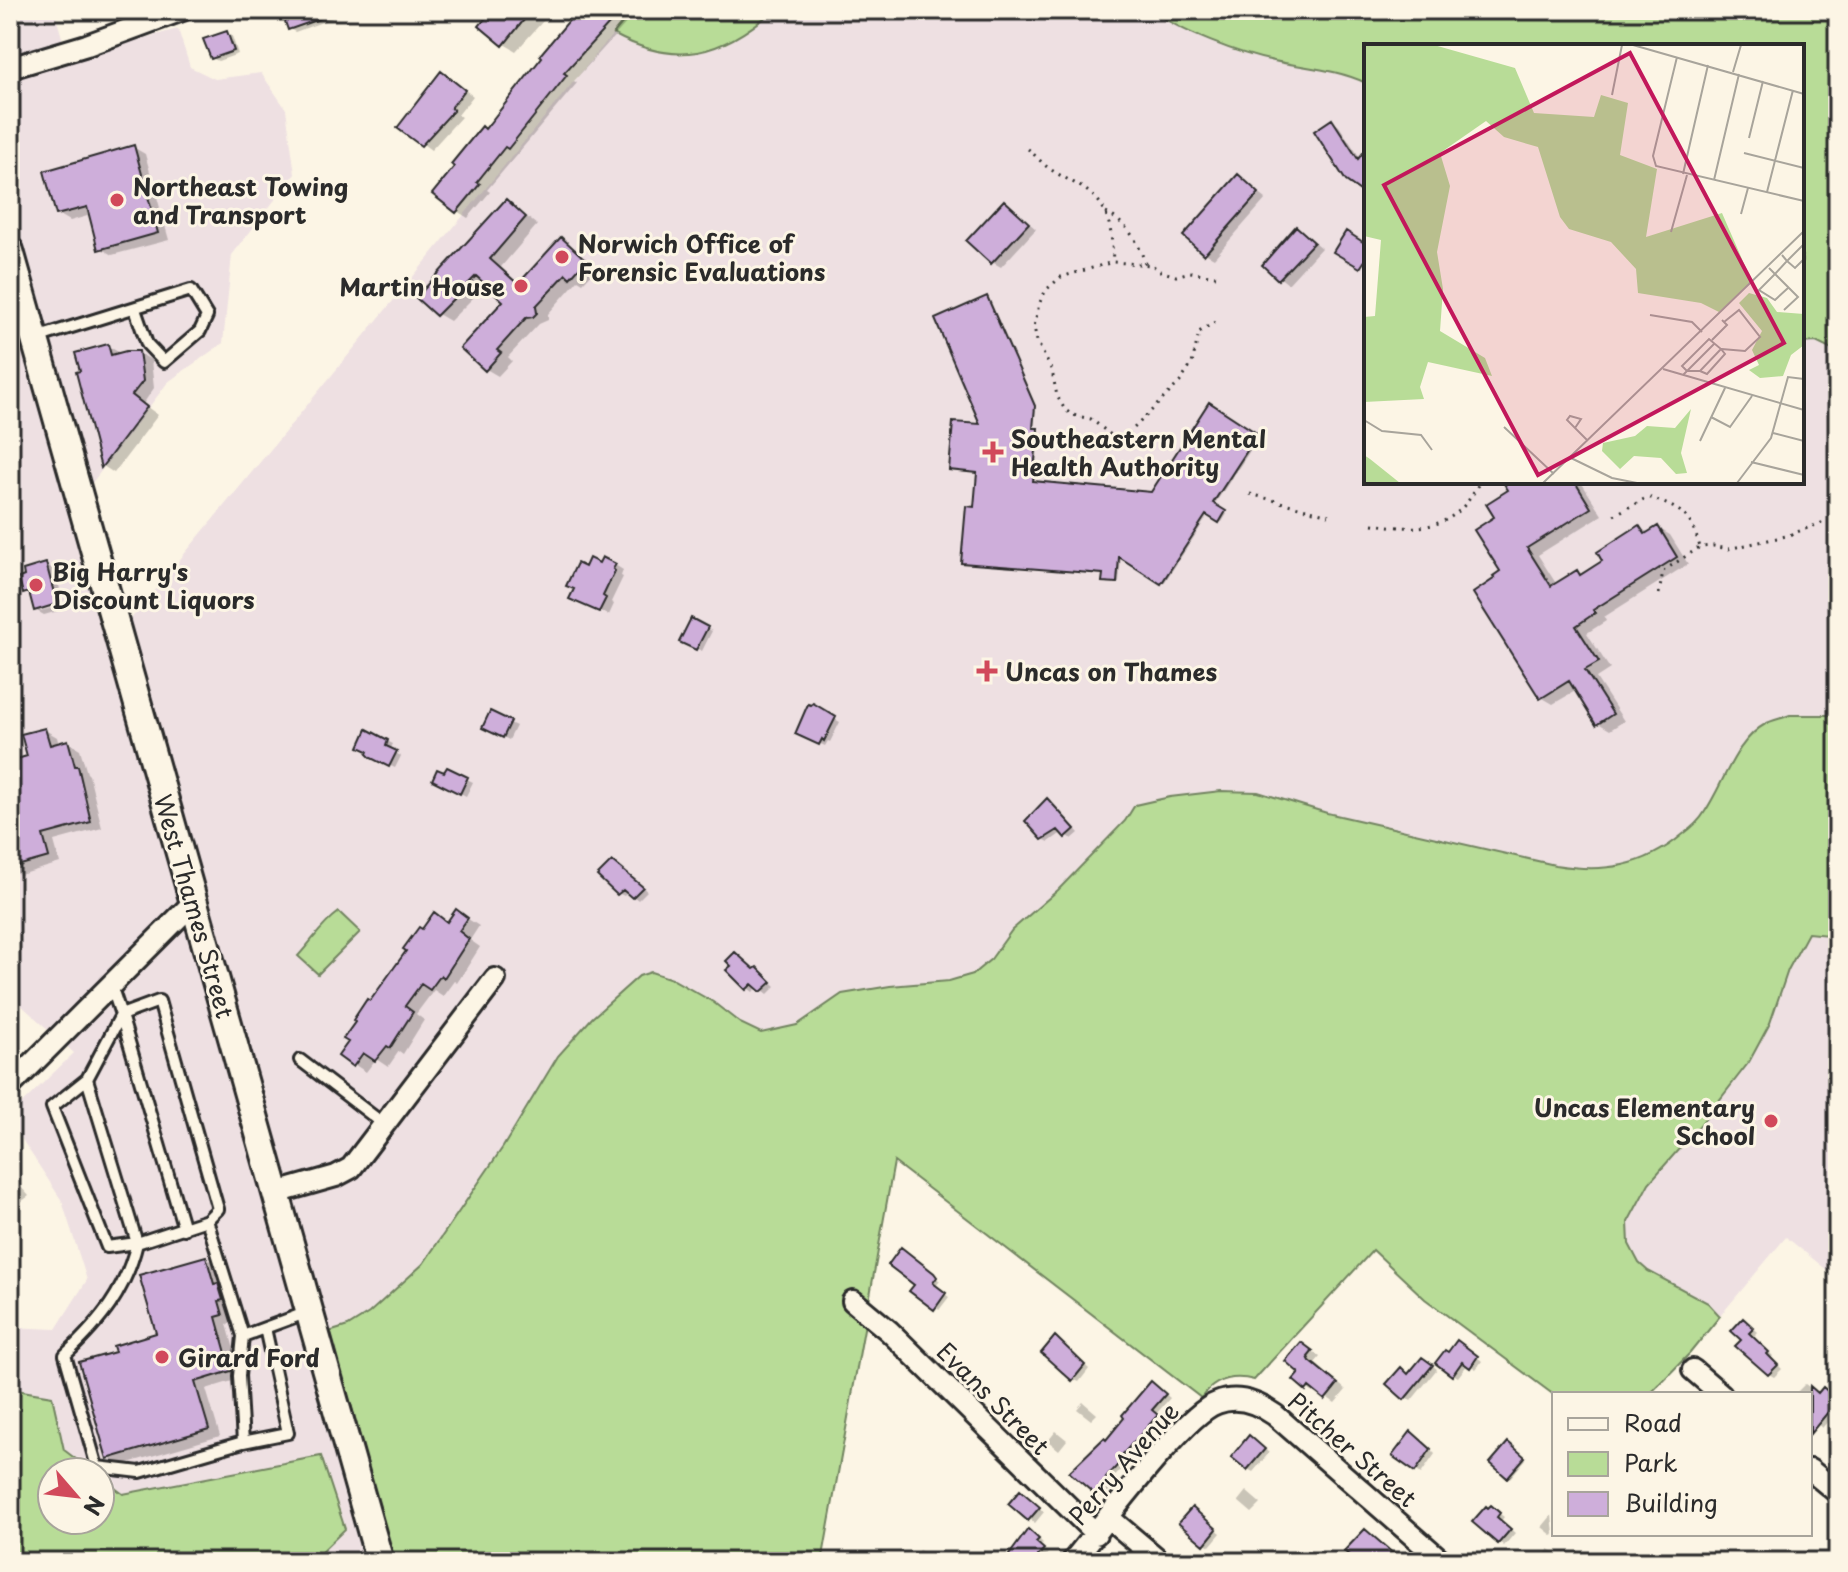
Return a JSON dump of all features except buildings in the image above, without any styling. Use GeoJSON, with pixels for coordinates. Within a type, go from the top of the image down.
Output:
{"type":"FeatureCollection","features":[{"type":"Feature","properties":{"kind":"main road","name":"West Thames Street"},"geometry":{"type":"LineString","coordinates":[[10,251],[380,1562]]}},
{"type":"Feature","properties":{"kind":"street"},"geometry":{"type":"LineString","coordinates":[[10,68],[87,45],[182,10]]}},
{"type":"Feature","properties":{"kind":"street"},"geometry":{"type":"LineString","coordinates":[[10,1086],[194,902]]}},
{"type":"Feature","properties":{"kind":"street"},"geometry":{"type":"LineString","coordinates":[[276,1193],[344,1173],[358,1161],[495,979]]}},
{"type":"Feature","properties":{"kind":"street","name":"Evans Street"},"geometry":{"type":"LineString","coordinates":[[853,1301],[1103,1526],[1161,1562]]}},
{"type":"Feature","properties":{"kind":"street"},"geometry":{"type":"LineString","coordinates":[[1693,1370],[1719,1392]]}},
{"type":"Feature","properties":{"kind":"street","name":"Pitcher Street"},"geometry":{"type":"LineString","coordinates":[[1218,1402],[1249,1401],[1268,1410],[1443,1562]]}},
{"type":"Feature","properties":{"kind":"street","name":"Perry Avenue"},"geometry":{"type":"LineString","coordinates":[[1072,1562],[1186,1426],[1218,1402]]}},
{"type":"Feature","properties":{"kind":"street"},"geometry":{"type":"LineString","coordinates":[[1812,1472],[1838,1493]]}},
{"type":"Feature","properties":{"kind":"lane"},"geometry":{"type":"LineString","coordinates":[[35,339],[191,290],[207,316],[200,331],[164,362],[147,344],[135,309]]}},
{"type":"Feature","properties":{"kind":"lane"},"geometry":{"type":"LineString","coordinates":[[111,985],[184,1229]]}},
{"type":"Feature","properties":{"kind":"lane"},"geometry":{"type":"LineString","coordinates":[[159,1001],[218,1209],[207,1220],[137,1243],[107,1247],[52,1107],[87,1079],[121,1015],[159,1001]]}},
{"type":"Feature","properties":{"kind":"lane"},"geometry":{"type":"LineString","coordinates":[[300,1060],[385,1125]]}},
{"type":"Feature","properties":{"kind":"lane"},"geometry":{"type":"LineString","coordinates":[[87,1079],[137,1243],[130,1271],[110,1308],[65,1355],[97,1467],[140,1472],[243,1442],[288,1433],[265,1328]]}},
{"type":"Feature","properties":{"kind":"lane"},"geometry":{"type":"LineString","coordinates":[[207,1220],[243,1336],[239,1376],[243,1442]]}},
{"type":"Feature","properties":{"kind":"lane"},"geometry":{"type":"LineString","coordinates":[[243,1336],[310,1311]]}},
{"type":"Feature","properties":{"kind":"path"},"geometry":{"type":"LineString","coordinates":[[1028,149],[1047,167],[1086,190],[1106,213],[1117,218],[1133,236],[1143,253],[1145,264]]}},
{"type":"Feature","properties":{"kind":"path"},"geometry":{"type":"LineString","coordinates":[[1106,213],[1113,262]]}},
{"type":"Feature","properties":{"kind":"path"},"geometry":{"type":"LineString","coordinates":[[1216,276],[1190,272],[1176,276],[1152,265],[1113,262],[1061,277],[1053,283],[1039,304],[1034,327],[1037,341],[1052,371],[1057,396],[1065,410],[1091,419],[1110,437],[1123,439],[1140,419],[1168,396],[1192,364],[1199,332],[1220,319]]}},
{"type":"Feature","properties":{"kind":"path"},"geometry":{"type":"LineString","coordinates":[[1373,524],[1403,529],[1443,523],[1470,502],[1479,484]]}},
{"type":"Feature","properties":{"kind":"path"},"geometry":{"type":"LineString","coordinates":[[1250,494],[1329,515]]}},
{"type":"Feature","properties":{"kind":"path"},"geometry":{"type":"LineString","coordinates":[[1614,515],[1648,497],[1675,507],[1692,521],[1700,547]]}},
{"type":"Feature","properties":{"kind":"path"},"geometry":{"type":"LineString","coordinates":[[1659,594],[1663,571],[1700,547],[1728,549],[1786,536],[1824,522]]}},
{"type":"Feature","properties":{"kind":"shaded area","name":"Uncas on Thames"},"geometry":{"type":"Polygon","coordinates":[[[10,10],[54,10],[68,58],[178,29],[190,67],[215,79],[261,73],[286,109],[295,174],[232,255],[223,343],[168,382],[86,491],[125,626],[613,34],[634,45],[684,55],[728,43],[774,10],[1152,10],[1170,22],[1240,53],[1329,70],[1364,82],[1364,484],[1804,484],[1804,343],[1816,342],[1838,353],[1838,715],[1790,715],[1767,723],[1748,738],[1702,817],[1667,847],[1647,859],[1625,865],[1578,869],[1327,813],[1258,792],[1235,790],[1135,805],[1125,821],[1058,890],[1012,930],[983,967],[961,978],[842,994],[797,1025],[761,1033],[672,979],[651,972],[639,976],[592,1018],[558,1056],[503,1147],[423,1264],[369,1313],[348,1326],[329,1332],[229,991],[388,1562],[311,1562],[345,1529],[321,1456],[123,1494],[116,1489],[116,1456],[72,1456],[64,1450],[52,1396],[10,1388],[10,1327],[56,1329],[87,1280],[62,1201],[10,1121],[10,1115],[74,1053],[10,995],[10,10]]]}},
{"type":"Feature","properties":{"kind":"shaded area","name":"Uncas Elementary School"},"geometry":{"type":"Polygon","coordinates":[[[1808,933],[1838,936],[1838,1279],[1786,1237],[1720,1316],[1708,1303],[1648,1271],[1639,1263],[1629,1244],[1628,1222],[1649,1183],[1749,1062],[1770,1023],[1788,970],[1808,933]]]}},
{"type":"Feature","properties":{"kind":"green space"},"geometry":{"type":"Polygon","coordinates":[[[633,10],[774,10],[754,26],[716,47],[678,53],[636,45],[613,34],[633,10]]]}},
{"type":"Feature","properties":{"kind":"green space"},"geometry":{"type":"Polygon","coordinates":[[[1152,10],[1838,10],[1838,353],[1816,342],[1804,343],[1804,44],[1364,44],[1364,82],[1227,48],[1152,10]]]}},
{"type":"Feature","properties":{"kind":"green space"},"geometry":{"type":"Polygon","coordinates":[[[1790,715],[1838,715],[1838,936],[1808,933],[1788,970],[1770,1023],[1749,1062],[1649,1183],[1628,1222],[1629,1244],[1639,1263],[1648,1271],[1708,1303],[1720,1316],[1652,1392],[1552,1394],[1425,1299],[1373,1250],[1254,1380],[1224,1380],[1201,1398],[894,1162],[822,1562],[389,1562],[357,1425],[329,1332],[348,1326],[369,1313],[423,1264],[503,1147],[558,1056],[592,1018],[639,976],[651,972],[672,979],[761,1033],[797,1025],[842,994],[949,981],[973,974],[991,959],[1012,930],[1058,890],[1125,821],[1135,805],[1221,791],[1258,792],[1327,813],[1555,865],[1590,868],[1623,865],[1668,846],[1694,825],[1711,802],[1738,752],[1767,723],[1790,715]]]}},
{"type":"Feature","properties":{"kind":"green space"},"geometry":{"type":"Polygon","coordinates":[[[339,912],[360,932],[318,974],[298,956],[339,912]]]}},
{"type":"Feature","properties":{"kind":"green space"},"geometry":{"type":"Polygon","coordinates":[[[10,1389],[52,1396],[64,1450],[72,1456],[36,1456],[36,1536],[116,1536],[116,1489],[123,1494],[321,1456],[345,1529],[311,1562],[10,1562],[10,1389]]]}},
{"type":"Feature","properties":{"kind":"place","name":"Northeast Towing and Transport"},"geometry":{"type":"Point","coordinates":[117,200]}},
{"type":"Feature","properties":{"kind":"place","name":"Norwich Office of Forensic Evaluations"},"geometry":{"type":"Point","coordinates":[562,257]}},
{"type":"Feature","properties":{"kind":"place","name":"Martin House"},"geometry":{"type":"Point","coordinates":[521,286]}},
{"type":"Feature","properties":{"kind":"place","name":"Southeastern Mental Health Authority"},"geometry":{"type":"Point","coordinates":[993,452]}},
{"type":"Feature","properties":{"kind":"place","name":"Big Harry's Discount Liquors"},"geometry":{"type":"Point","coordinates":[36,585]}},
{"type":"Feature","properties":{"kind":"place","name":"Uncas on Thames"},"geometry":{"type":"Point","coordinates":[987,671]}},
{"type":"Feature","properties":{"kind":"place","name":"Uncas Elementary School"},"geometry":{"type":"Point","coordinates":[1771,1121]}},
{"type":"Feature","properties":{"kind":"place","name":"Girard Ford"},"geometry":{"type":"Point","coordinates":[162,1357]}}]}
